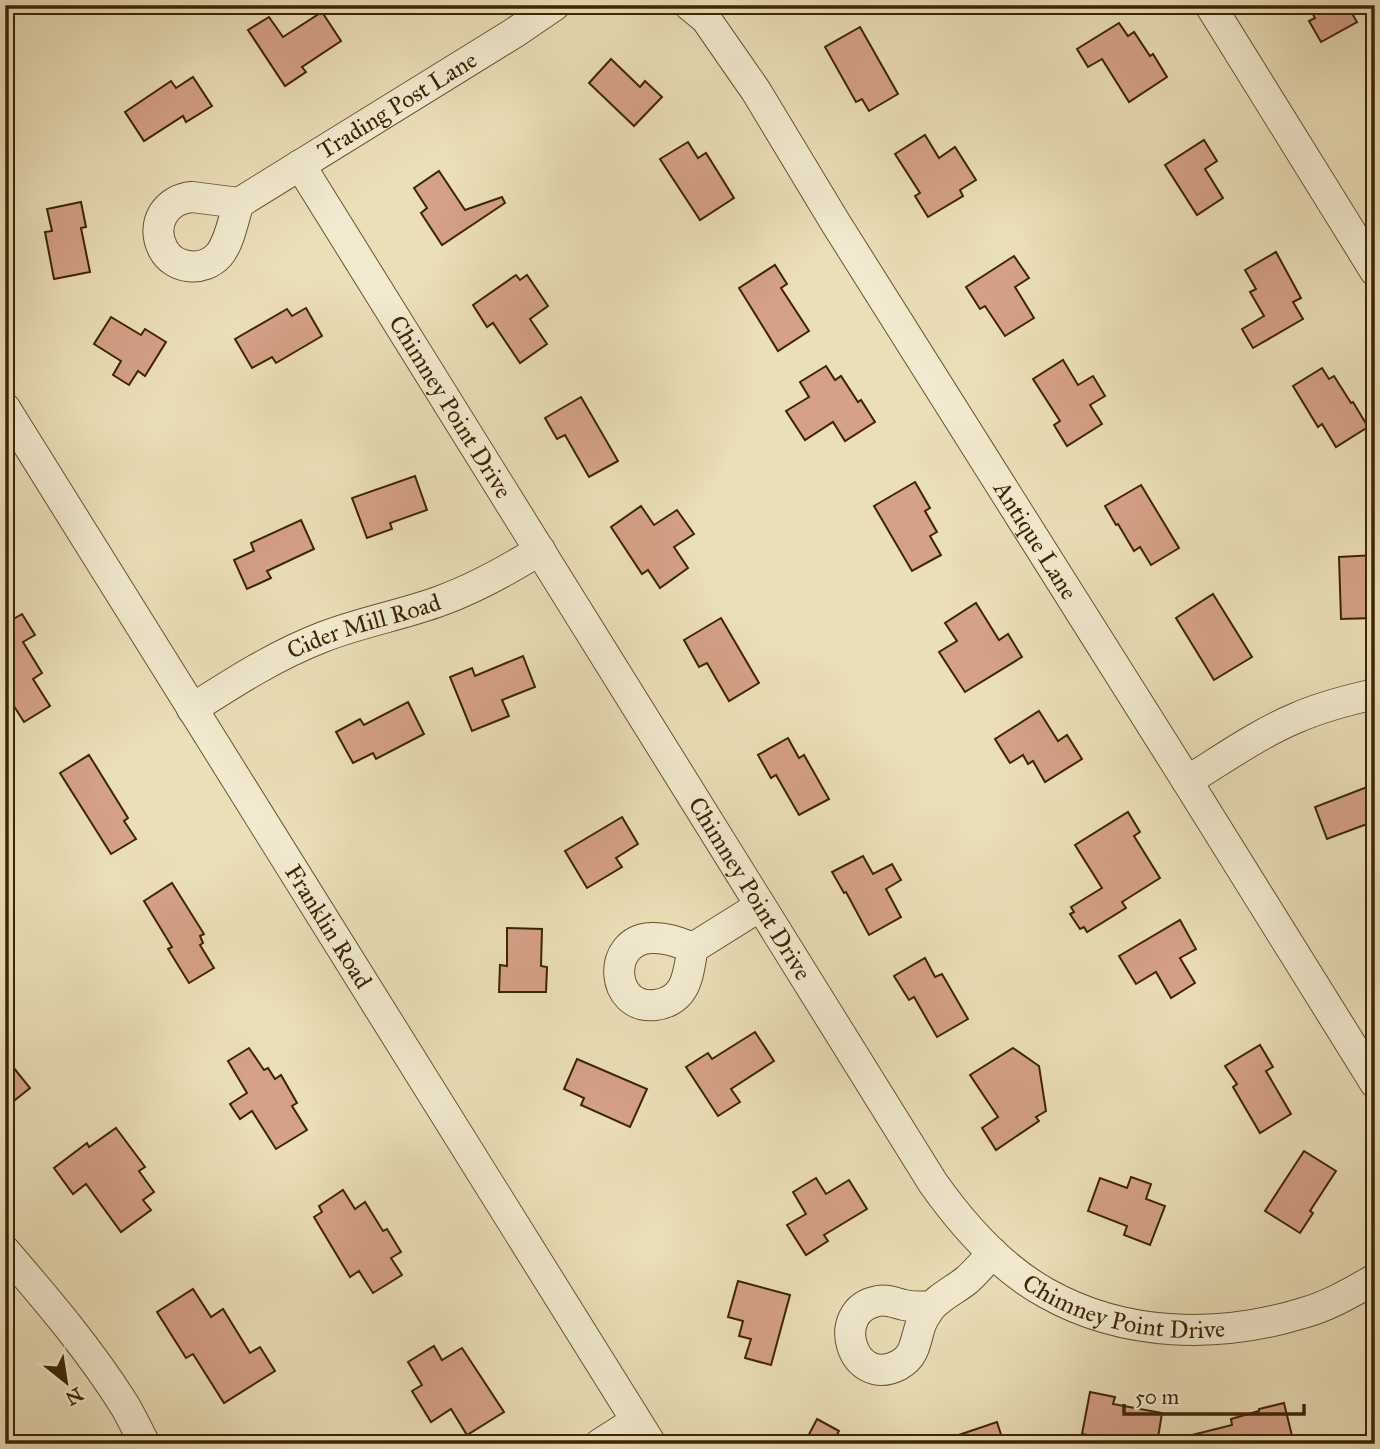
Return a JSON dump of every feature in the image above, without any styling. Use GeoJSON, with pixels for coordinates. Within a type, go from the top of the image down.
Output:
{"type":"FeatureCollection","features":[{"type":"Feature","properties":{"kind":"street","name":"Trading Post Lane"},"geometry":{"type":"LineString","coordinates":[[239,203],[555,5]]}},
{"type":"Feature","properties":{"kind":"street","name":"Antique Lane"},"geometry":{"type":"LineString","coordinates":[[689,5],[706,19],[756,91],[849,246],[1375,1083]]}},
{"type":"Feature","properties":{"kind":"street"},"geometry":{"type":"LineString","coordinates":[[1210,5],[1375,271]]}},
{"type":"Feature","properties":{"kind":"street","name":"Chimney Point Drive"},"geometry":{"type":"LineString","coordinates":[[300,165],[933,1183],[964,1225],[1019,1275],[1044,1292],[1082,1310],[1115,1321],[1147,1327],[1188,1331],[1253,1326],[1306,1313],[1375,1279]]}},
{"type":"Feature","properties":{"kind":"street","name":"Franklin Road"},"geometry":{"type":"LineString","coordinates":[[5,408],[644,1432]]}},
{"type":"Feature","properties":{"kind":"street","name":"Cider Mill Road"},"geometry":{"type":"LineString","coordinates":[[192,709],[298,647],[324,636],[438,602],[471,589],[540,550]]}},
{"type":"Feature","properties":{"kind":"street"},"geometry":{"type":"LineString","coordinates":[[1187,781],[1296,718],[1329,705],[1375,694]]}},
{"type":"Feature","properties":{"kind":"street"},"geometry":{"type":"LineString","coordinates":[[694,948],[760,906]]}},
{"type":"Feature","properties":{"kind":"street"},"geometry":{"type":"LineString","coordinates":[[5,1251],[88,1352],[125,1406],[145,1444]]}},
{"type":"Feature","properties":{"kind":"street"},"geometry":{"type":"LineString","coordinates":[[931,1306],[967,1279],[993,1253]]}},
{"type":"Feature","properties":{"kind":"street"},"geometry":{"type":"LineString","coordinates":[[600,1444],[644,1432]]}},
{"type":"Feature","properties":{"kind":"building"},"geometry":{"type":"Polygon","coordinates":[[[1308,5],[1347,5],[1357,22],[1321,42],[1309,21],[1315,18],[1308,5]]]}},
{"type":"Feature","properties":{"kind":"building"},"geometry":{"type":"Polygon","coordinates":[[[322,12],[341,41],[302,67],[306,72],[285,86],[248,30],[269,17],[283,37],[322,12]]]}},
{"type":"Feature","properties":{"kind":"building"},"geometry":{"type":"Polygon","coordinates":[[[1119,23],[1128,36],[1134,32],[1150,56],[1153,54],[1167,77],[1129,102],[1102,59],[1088,67],[1077,49],[1119,23]]]}},
{"type":"Feature","properties":{"kind":"building"},"geometry":{"type":"Polygon","coordinates":[[[860,27],[898,94],[869,111],[862,99],[856,102],[825,47],[860,27]]]}},
{"type":"Feature","properties":{"kind":"building"},"geometry":{"type":"Polygon","coordinates":[[[611,59],[640,87],[645,81],[662,97],[634,126],[589,83],[611,59]]]}},
{"type":"Feature","properties":{"kind":"building"},"geometry":{"type":"Polygon","coordinates":[[[193,77],[212,106],[186,122],[183,116],[144,141],[125,112],[171,81],[176,88],[193,77]]]}},
{"type":"Feature","properties":{"kind":"building"},"geometry":{"type":"Polygon","coordinates":[[[925,135],[939,158],[955,147],[976,180],[960,190],[963,196],[928,217],[915,196],[920,193],[895,154],[925,135]]]}},
{"type":"Feature","properties":{"kind":"building"},"geometry":{"type":"Polygon","coordinates":[[[1204,140],[1217,161],[1205,169],[1223,198],[1197,215],[1165,165],[1204,140]]]}},
{"type":"Feature","properties":{"kind":"building"},"geometry":{"type":"Polygon","coordinates":[[[688,142],[698,158],[706,153],[734,198],[700,220],[660,159],[688,142]]]}},
{"type":"Feature","properties":{"kind":"building"},"geometry":{"type":"Polygon","coordinates":[[[439,171],[465,210],[502,197],[505,203],[442,245],[421,213],[427,208],[414,188],[439,171]]]}},
{"type":"Feature","properties":{"kind":"building"},"geometry":{"type":"Polygon","coordinates":[[[81,202],[86,227],[81,228],[90,272],[54,279],[45,232],[52,231],[47,209],[81,202]]]}},
{"type":"Feature","properties":{"kind":"building"},"geometry":{"type":"Polygon","coordinates":[[[1276,252],[1301,298],[1293,302],[1303,319],[1253,348],[1242,329],[1264,316],[1250,292],[1256,289],[1245,270],[1276,252]]]}},
{"type":"Feature","properties":{"kind":"building"},"geometry":{"type":"Polygon","coordinates":[[[1014,256],[1029,278],[1015,287],[1034,318],[1005,336],[985,306],[980,309],[966,287],[1014,256]]]}},
{"type":"Feature","properties":{"kind":"building"},"geometry":{"type":"Polygon","coordinates":[[[775,265],[787,284],[781,288],[809,331],[778,351],[739,288],[775,265]]]}},
{"type":"Feature","properties":{"kind":"building"},"geometry":{"type":"Polygon","coordinates":[[[516,275],[520,280],[527,275],[548,306],[530,319],[547,344],[520,363],[493,323],[487,327],[473,305],[516,275]]]}},
{"type":"Feature","properties":{"kind":"building"},"geometry":{"type":"Polygon","coordinates":[[[306,308],[322,336],[276,363],[272,357],[252,368],[235,339],[287,309],[292,316],[306,308]]]}},
{"type":"Feature","properties":{"kind":"building"},"geometry":{"type":"Polygon","coordinates":[[[111,317],[141,335],[145,329],[166,342],[145,376],[138,371],[129,385],[113,375],[121,361],[94,344],[111,317]]]}},
{"type":"Feature","properties":{"kind":"building"},"geometry":{"type":"Polygon","coordinates":[[[1063,360],[1078,385],[1093,376],[1105,396],[1090,405],[1102,424],[1067,446],[1054,425],[1060,421],[1033,379],[1063,360]]]}},
{"type":"Feature","properties":{"kind":"building"},"geometry":{"type":"Polygon","coordinates":[[[826,366],[835,380],[841,376],[875,422],[845,441],[833,422],[805,440],[786,411],[809,397],[800,382],[826,366]]]}},
{"type":"Feature","properties":{"kind":"building"},"geometry":{"type":"Polygon","coordinates":[[[1322,368],[1329,379],[1334,376],[1368,427],[1336,447],[1322,424],[1318,427],[1293,386],[1322,368]]]}},
{"type":"Feature","properties":{"kind":"building"},"geometry":{"type":"Polygon","coordinates":[[[581,397],[618,461],[589,477],[565,435],[557,439],[545,418],[581,397]]]}},
{"type":"Feature","properties":{"kind":"building"},"geometry":{"type":"Polygon","coordinates":[[[415,476],[427,510],[390,523],[392,529],[367,538],[352,498],[415,476]]]}},
{"type":"Feature","properties":{"kind":"building"},"geometry":{"type":"Polygon","coordinates":[[[915,482],[930,508],[925,511],[937,532],[930,536],[941,555],[912,571],[874,506],[915,482]]]}},
{"type":"Feature","properties":{"kind":"building"},"geometry":{"type":"Polygon","coordinates":[[[1141,485],[1179,548],[1151,565],[1140,547],[1134,551],[1105,506],[1141,485]]]}},
{"type":"Feature","properties":{"kind":"building"},"geometry":{"type":"Polygon","coordinates":[[[641,506],[654,525],[677,510],[694,534],[674,547],[688,568],[660,588],[648,570],[642,574],[611,527],[641,506]]]}},
{"type":"Feature","properties":{"kind":"building"},"geometry":{"type":"Polygon","coordinates":[[[301,520],[314,549],[267,571],[271,578],[247,589],[234,560],[254,551],[251,543],[301,520]]]}},
{"type":"Feature","properties":{"kind":"building"},"geometry":{"type":"Polygon","coordinates":[[[1375,555],[1375,580],[1371,580],[1373,618],[1341,619],[1339,557],[1375,555]]]}},
{"type":"Feature","properties":{"kind":"building"},"geometry":{"type":"Polygon","coordinates":[[[1213,594],[1252,657],[1214,680],[1176,618],[1213,594]]]}},
{"type":"Feature","properties":{"kind":"building"},"geometry":{"type":"Polygon","coordinates":[[[976,603],[999,640],[1008,634],[1022,657],[965,692],[939,652],[957,641],[945,623],[976,603]]]}},
{"type":"Feature","properties":{"kind":"building"},"geometry":{"type":"Polygon","coordinates":[[[5,614],[10,621],[22,614],[35,635],[23,642],[42,673],[33,679],[50,706],[24,722],[5,692],[5,614]]]}},
{"type":"Feature","properties":{"kind":"building"},"geometry":{"type":"Polygon","coordinates":[[[721,618],[759,683],[729,701],[707,663],[699,667],[684,640],[721,618]]]}},
{"type":"Feature","properties":{"kind":"building"},"geometry":{"type":"Polygon","coordinates":[[[523,656],[535,687],[502,700],[509,716],[472,731],[450,677],[472,668],[475,676],[523,656]]]}},
{"type":"Feature","properties":{"kind":"building"},"geometry":{"type":"Polygon","coordinates":[[[408,702],[424,734],[376,759],[373,753],[353,763],[336,732],[360,719],[364,725],[408,702]]]}},
{"type":"Feature","properties":{"kind":"building"},"geometry":{"type":"Polygon","coordinates":[[[1039,711],[1058,741],[1067,735],[1082,759],[1045,782],[1033,761],[1028,764],[1023,755],[1010,763],[995,739],[1039,711]]]}},
{"type":"Feature","properties":{"kind":"building"},"geometry":{"type":"Polygon","coordinates":[[[788,738],[799,758],[804,755],[829,799],[799,815],[776,775],[771,778],[758,755],[788,738]]]}},
{"type":"Feature","properties":{"kind":"building"},"geometry":{"type":"Polygon","coordinates":[[[89,755],[128,818],[124,821],[136,839],[111,854],[60,773],[89,755]]]}},
{"type":"Feature","properties":{"kind":"building"},"geometry":{"type":"Polygon","coordinates":[[[1375,784],[1375,821],[1327,839],[1315,807],[1375,784]]]}},
{"type":"Feature","properties":{"kind":"building"},"geometry":{"type":"Polygon","coordinates":[[[1128,812],[1140,832],[1134,836],[1160,878],[1122,902],[1126,908],[1087,932],[1084,927],[1080,929],[1070,914],[1074,912],[1071,907],[1102,888],[1075,845],[1128,812]]]}},
{"type":"Feature","properties":{"kind":"building"},"geometry":{"type":"Polygon","coordinates":[[[622,817],[638,844],[616,858],[622,867],[587,888],[565,851],[622,817]]]}},
{"type":"Feature","properties":{"kind":"building"},"geometry":{"type":"Polygon","coordinates":[[[863,856],[873,874],[892,864],[901,880],[886,889],[901,917],[869,935],[832,872],[863,856]]]}},
{"type":"Feature","properties":{"kind":"building"},"geometry":{"type":"Polygon","coordinates":[[[172,883],[204,934],[200,936],[203,943],[200,945],[214,968],[189,983],[168,949],[172,947],[144,901],[172,883]]]}},
{"type":"Feature","properties":{"kind":"building"},"geometry":{"type":"Polygon","coordinates":[[[1180,920],[1196,949],[1180,958],[1195,983],[1171,998],[1156,972],[1136,984],[1119,956],[1180,920]]]}},
{"type":"Feature","properties":{"kind":"building"},"geometry":{"type":"Polygon","coordinates":[[[507,928],[542,929],[541,966],[547,967],[546,992],[499,992],[500,965],[507,966],[507,928]]]}},
{"type":"Feature","properties":{"kind":"building"},"geometry":{"type":"Polygon","coordinates":[[[925,958],[935,977],[942,974],[968,1019],[937,1037],[914,997],[909,1000],[894,976],[925,958]]]}},
{"type":"Feature","properties":{"kind":"building"},"geometry":{"type":"Polygon","coordinates":[[[755,1032],[774,1061],[731,1089],[740,1102],[718,1116],[686,1067],[708,1053],[712,1059],[755,1032]]]}},
{"type":"Feature","properties":{"kind":"building"},"geometry":{"type":"Polygon","coordinates":[[[1260,1045],[1273,1067],[1266,1071],[1291,1114],[1260,1133],[1233,1087],[1237,1084],[1225,1066],[1260,1045]]]}},
{"type":"Feature","properties":{"kind":"building"},"geometry":{"type":"Polygon","coordinates":[[[249,1048],[264,1070],[268,1068],[275,1079],[281,1075],[297,1103],[292,1106],[307,1130],[276,1149],[252,1111],[240,1119],[230,1104],[247,1093],[228,1061],[249,1048]]]}},
{"type":"Feature","properties":{"kind":"building"},"geometry":{"type":"Polygon","coordinates":[[[1013,1048],[1039,1066],[1046,1111],[1036,1117],[1039,1121],[996,1150],[982,1128],[998,1117],[970,1075],[1013,1048]]]}},
{"type":"Feature","properties":{"kind":"building"},"geometry":{"type":"Polygon","coordinates":[[[5,1057],[30,1088],[5,1108],[5,1057]]]}},
{"type":"Feature","properties":{"kind":"building"},"geometry":{"type":"Polygon","coordinates":[[[577,1059],[647,1089],[630,1127],[581,1105],[584,1098],[564,1089],[577,1059]]]}},
{"type":"Feature","properties":{"kind":"building"},"geometry":{"type":"Polygon","coordinates":[[[116,1128],[145,1167],[139,1171],[154,1192],[143,1200],[151,1210],[121,1232],[86,1184],[73,1194],[54,1168],[87,1143],[89,1147],[116,1128]]]}},
{"type":"Feature","properties":{"kind":"building"},"geometry":{"type":"Polygon","coordinates":[[[1304,1151],[1336,1171],[1310,1211],[1313,1213],[1300,1233],[1265,1211],[1304,1151]]]}},
{"type":"Feature","properties":{"kind":"building"},"geometry":{"type":"Polygon","coordinates":[[[1131,1177],[1151,1184],[1146,1199],[1165,1206],[1150,1245],[1124,1235],[1127,1226],[1088,1211],[1100,1178],[1127,1188],[1131,1177]]]}},
{"type":"Feature","properties":{"kind":"building"},"geometry":{"type":"Polygon","coordinates":[[[816,1178],[826,1194],[849,1180],[867,1209],[824,1235],[828,1241],[806,1255],[787,1225],[806,1214],[793,1192],[816,1178]]]}},
{"type":"Feature","properties":{"kind":"building"},"geometry":{"type":"Polygon","coordinates":[[[343,1190],[355,1209],[365,1202],[383,1231],[387,1229],[401,1252],[391,1258],[402,1275],[373,1293],[359,1271],[350,1277],[314,1217],[322,1212],[319,1206],[343,1190]]]}},
{"type":"Feature","properties":{"kind":"building"},"geometry":{"type":"Polygon","coordinates":[[[738,1281],[790,1295],[771,1365],[745,1358],[751,1339],[739,1336],[743,1321],[728,1317],[738,1281]]]}},
{"type":"Feature","properties":{"kind":"building"},"geometry":{"type":"Polygon","coordinates":[[[193,1289],[211,1317],[223,1309],[250,1353],[260,1347],[275,1371],[224,1403],[193,1354],[186,1358],[157,1312],[193,1289]]]}},
{"type":"Feature","properties":{"kind":"building"},"geometry":{"type":"Polygon","coordinates":[[[434,1346],[442,1360],[462,1348],[504,1412],[467,1435],[451,1409],[431,1422],[412,1391],[422,1385],[408,1362],[434,1346]]]}},
{"type":"Feature","properties":{"kind":"building"},"geometry":{"type":"Polygon","coordinates":[[[1090,1392],[1115,1397],[1113,1404],[1162,1413],[1157,1444],[1138,1444],[1082,1434],[1090,1392]]]}},
{"type":"Feature","properties":{"kind":"building"},"geometry":{"type":"Polygon","coordinates":[[[1284,1403],[1294,1444],[1185,1444],[1184,1437],[1232,1425],[1231,1419],[1284,1403]]]}},
{"type":"Feature","properties":{"kind":"building"},"geometry":{"type":"Polygon","coordinates":[[[817,1419],[839,1431],[832,1444],[804,1444],[817,1419]]]}},
{"type":"Feature","properties":{"kind":"building"},"geometry":{"type":"Polygon","coordinates":[[[997,1422],[1004,1444],[945,1444],[944,1440],[997,1422]]]}}]}
